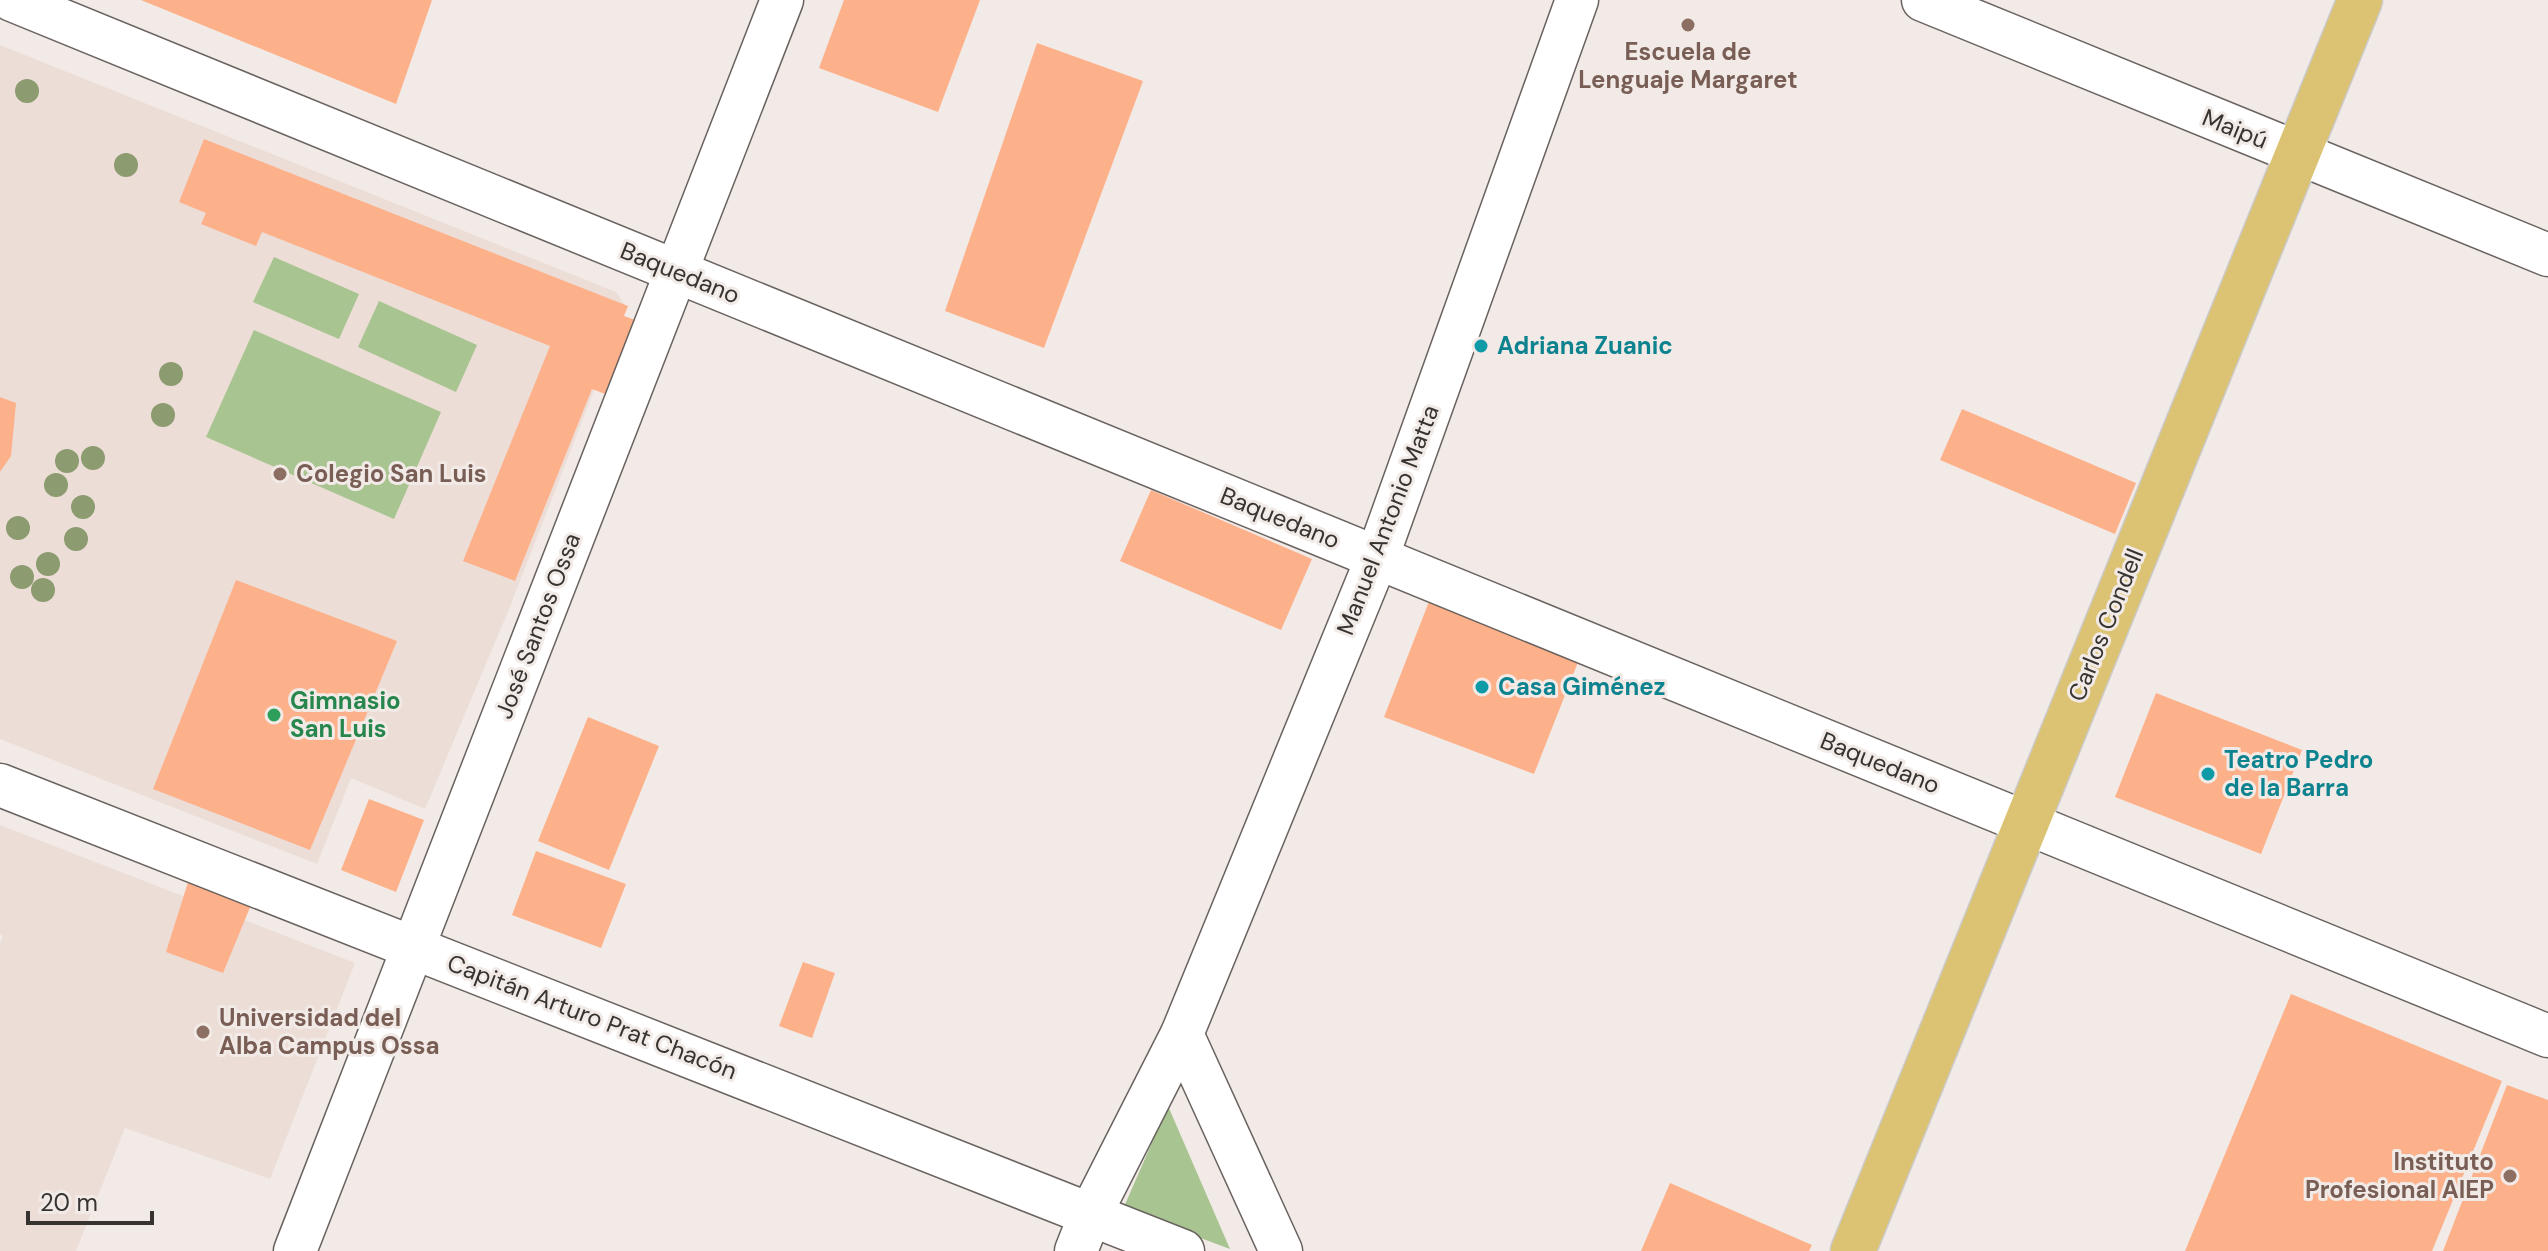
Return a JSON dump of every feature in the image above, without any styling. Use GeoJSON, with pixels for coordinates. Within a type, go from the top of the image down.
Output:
{"type":"FeatureCollection","features":[{"type":"Feature","properties":{"kind":"main road","name":"Carlos Condell"},"geometry":{"type":"LineString","coordinates":[[1853,1251],[2360,0]]}},
{"type":"Feature","properties":{"kind":"street","name":"Baquedano"},"geometry":{"type":"LineString","coordinates":[[12,0],[2548,1036]]}},
{"type":"Feature","properties":{"kind":"street","name":"José Santos Ossa"},"geometry":{"type":"LineString","coordinates":[[295,1251],[782,0]]}},
{"type":"Feature","properties":{"kind":"street","name":"Manuel Antonio Matta"},"geometry":{"type":"LineString","coordinates":[[1076,1251],[1091,1213],[1182,1034],[1377,558],[1577,0]]}},
{"type":"Feature","properties":{"kind":"street","name":"Maipú"},"geometry":{"type":"LineString","coordinates":[[1923,0],[2548,255]]}},
{"type":"Feature","properties":{"kind":"street","name":"Capitán Arturo Prat Chacón"},"geometry":{"type":"LineString","coordinates":[[0,785],[1183,1251]]}},
{"type":"Feature","properties":{"kind":"street"},"geometry":{"type":"LineString","coordinates":[[1182,1034],[1281,1251]]}},
{"type":"Feature","properties":{"kind":"shaded area","name":"Colegio San Luis"},"geometry":{"type":"Polygon","coordinates":[[[0,45],[616,292],[624,304],[623,316],[509,609],[425,809],[351,778],[317,864],[0,739],[0,45]]]}},
{"type":"Feature","properties":{"kind":"shaded area"},"geometry":{"type":"Polygon","coordinates":[[[0,825],[355,963],[270,1179],[125,1128],[76,1251],[0,1251],[0,944],[3,936],[0,934],[0,825]]]}},
{"type":"Feature","properties":{"kind":"green space"},"geometry":{"type":"Polygon","coordinates":[[[274,257],[359,294],[339,339],[253,302],[274,257]]]}},
{"type":"Feature","properties":{"kind":"green space"},"geometry":{"type":"Polygon","coordinates":[[[379,301],[477,345],[456,392],[358,347],[379,301]]]}},
{"type":"Feature","properties":{"kind":"green space"},"geometry":{"type":"Polygon","coordinates":[[[254,330],[441,412],[394,519],[206,437],[254,330]]]}},
{"type":"Feature","properties":{"kind":"green space"},"geometry":{"type":"Polygon","coordinates":[[[1168,1106],[1230,1249],[1123,1209],[1168,1106]]]}},
{"type":"Feature","properties":{"kind":"building"},"geometry":{"type":"Polygon","coordinates":[[[141,0],[432,0],[396,104],[141,0]]]}},
{"type":"Feature","properties":{"kind":"building"},"geometry":{"type":"Polygon","coordinates":[[[844,0],[980,0],[938,112],[819,68],[844,0]]]}},
{"type":"Feature","properties":{"kind":"building"},"geometry":{"type":"Polygon","coordinates":[[[1037,43],[1143,81],[1044,348],[945,311],[1037,43]]]}},
{"type":"Feature","properties":{"kind":"building"},"geometry":{"type":"Polygon","coordinates":[[[204,139],[628,306],[624,316],[638,321],[608,395],[592,389],[515,581],[463,561],[550,346],[262,232],[256,246],[201,224],[206,213],[179,202],[204,139]]]}},
{"type":"Feature","properties":{"kind":"building"},"geometry":{"type":"Polygon","coordinates":[[[0,397],[16,403],[11,456],[0,472],[0,397]]]}},
{"type":"Feature","properties":{"kind":"building"},"geometry":{"type":"Polygon","coordinates":[[[1962,409],[2136,483],[2115,534],[1940,460],[1962,409]]]}},
{"type":"Feature","properties":{"kind":"building"},"geometry":{"type":"Polygon","coordinates":[[[1151,490],[1312,559],[1281,630],[1120,561],[1151,490]]]}},
{"type":"Feature","properties":{"kind":"building","name":"Gimnasio San Luis"},"geometry":{"type":"Polygon","coordinates":[[[236,580],[397,641],[310,850],[153,789],[236,580]]]}},
{"type":"Feature","properties":{"kind":"building","name":"Casa Giménez"},"geometry":{"type":"Polygon","coordinates":[[[1430,599],[1580,657],[1534,774],[1384,717],[1430,599]]]}},
{"type":"Feature","properties":{"kind":"building","name":"Teatro Pedro de la Barra"},"geometry":{"type":"Polygon","coordinates":[[[2156,693],[2302,750],[2261,854],[2115,797],[2156,693]]]}},
{"type":"Feature","properties":{"kind":"building"},"geometry":{"type":"Polygon","coordinates":[[[588,717],[659,746],[609,870],[538,841],[588,717]]]}},
{"type":"Feature","properties":{"kind":"building"},"geometry":{"type":"Polygon","coordinates":[[[369,799],[424,820],[396,892],[341,870],[369,799]]]}},
{"type":"Feature","properties":{"kind":"building"},"geometry":{"type":"Polygon","coordinates":[[[536,851],[626,884],[601,948],[512,915],[536,851]]]}},
{"type":"Feature","properties":{"kind":"building"},"geometry":{"type":"Polygon","coordinates":[[[189,879],[251,905],[223,973],[166,952],[189,879]]]}},
{"type":"Feature","properties":{"kind":"building"},"geometry":{"type":"Polygon","coordinates":[[[803,962],[835,973],[812,1038],[779,1026],[803,962]]]}},
{"type":"Feature","properties":{"kind":"building"},"geometry":{"type":"Polygon","coordinates":[[[2291,994],[2502,1081],[2432,1251],[2185,1251],[2291,994]]]}},
{"type":"Feature","properties":{"kind":"building","name":"Instituto Profesional AIEP"},"geometry":{"type":"Polygon","coordinates":[[[2507,1085],[2548,1100],[2548,1251],[2443,1251],[2507,1085]]]}},
{"type":"Feature","properties":{"kind":"building"},"geometry":{"type":"Polygon","coordinates":[[[1670,1183],[1812,1245],[1809,1251],[1641,1251],[1670,1183]]]}},
{"type":"Feature","properties":{"kind":"place","name":"Escuela de Lenguaje Margaret"},"geometry":{"type":"Point","coordinates":[1688,25]}},
{"type":"Feature","properties":{"kind":"place","name":"Adriana Zuanic"},"geometry":{"type":"Point","coordinates":[1481,346]}},
{"type":"Feature","properties":{"kind":"place","name":"Colegio San Luis"},"geometry":{"type":"Point","coordinates":[280,474]}},
{"type":"Feature","properties":{"kind":"place","name":"Casa Giménez"},"geometry":{"type":"Point","coordinates":[1482,687]}},
{"type":"Feature","properties":{"kind":"place","name":"Gimnasio San Luis"},"geometry":{"type":"Point","coordinates":[274,715]}},
{"type":"Feature","properties":{"kind":"place","name":"Teatro Pedro de la Barra"},"geometry":{"type":"Point","coordinates":[2208,774]}},
{"type":"Feature","properties":{"kind":"place","name":"Universidad del Alba Campus Ossa"},"geometry":{"type":"Point","coordinates":[203,1032]}},
{"type":"Feature","properties":{"kind":"place","name":"Instituto Profesional AIEP"},"geometry":{"type":"Point","coordinates":[2510,1176]}}]}
